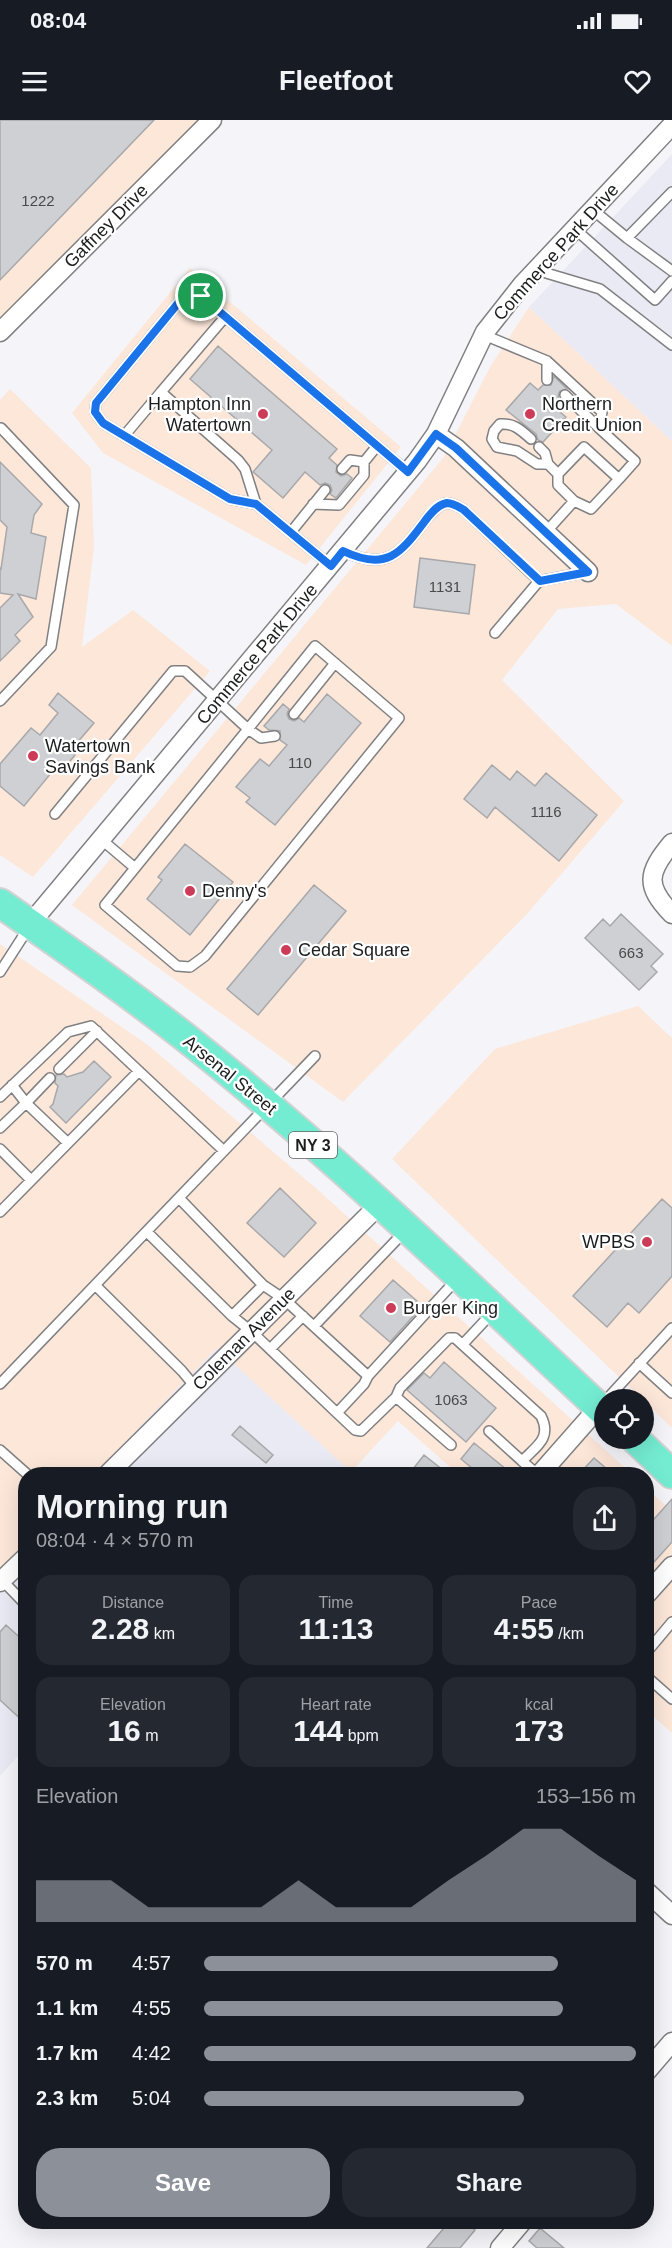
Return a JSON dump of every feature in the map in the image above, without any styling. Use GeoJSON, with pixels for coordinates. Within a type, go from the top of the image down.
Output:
{"type":"FeatureCollection","features":[{"type":"Feature","properties":{"kind":"highway","name":"Arsenal Street"},"geometry":{"type":"LineString","coordinates":[[0,903],[194,1044],[268,1105],[594,1396]]}},
{"type":"Feature","properties":{"kind":"highway"},"geometry":{"type":"LineString","coordinates":[[646,1449],[672,1474]]}},
{"type":"Feature","properties":{"kind":"street","name":"Gaffney Drive"},"geometry":{"type":"LineString","coordinates":[[0,332],[212,120]]}},
{"type":"Feature","properties":{"kind":"street","name":"Commerce Park Drive"},"geometry":{"type":"LineString","coordinates":[[30,924],[408,472],[436,434],[484,335],[536,270],[672,125]]}},
{"type":"Feature","properties":{"kind":"street"},"geometry":{"type":"LineString","coordinates":[[436,434],[456,448],[588,572]]}},
{"type":"Feature","properties":{"kind":"street"},"geometry":{"type":"LineString","coordinates":[[672,843],[660,856],[652,873],[656,898],[672,914]]}},
{"type":"Feature","properties":{"kind":"street","name":"Coleman Avenue"},"geometry":{"type":"LineString","coordinates":[[115,1467],[380,1204]]}},
{"type":"Feature","properties":{"kind":"street"},"geometry":{"type":"LineString","coordinates":[[546,1467],[594,1416]]}},
{"type":"Feature","properties":{"kind":"street"},"geometry":{"type":"LineString","coordinates":[[1,1581],[18,1565]]}},
{"type":"Feature","properties":{"kind":"street"},"geometry":{"type":"LineString","coordinates":[[654,1586],[672,1566]]}},
{"type":"Feature","properties":{"kind":"street"},"geometry":{"type":"LineString","coordinates":[[654,1898],[672,1915]]}},
{"type":"Feature","properties":{"kind":"street"},"geometry":{"type":"LineString","coordinates":[[654,2063],[672,2042]]}},
{"type":"Feature","properties":{"kind":"street"},"geometry":{"type":"LineString","coordinates":[[500,2248],[516,2229]]}},
{"type":"Feature","properties":{"kind":"lane"},"geometry":{"type":"LineString","coordinates":[[627,238],[672,192]]}},
{"type":"Feature","properties":{"kind":"lane"},"geometry":{"type":"LineString","coordinates":[[593,210],[672,271]]}},
{"type":"Feature","properties":{"kind":"lane"},"geometry":{"type":"LineString","coordinates":[[575,229],[655,300],[672,281]]}},
{"type":"Feature","properties":{"kind":"lane"},"geometry":{"type":"LineString","coordinates":[[536,270],[600,289],[672,345]]}},
{"type":"Feature","properties":{"kind":"lane"},"geometry":{"type":"LineString","coordinates":[[331,566],[256,504],[230,499],[103,423],[95,412],[96,403],[184,296],[194,293],[201,296],[408,472]]}},
{"type":"Feature","properties":{"kind":"lane"},"geometry":{"type":"LineString","coordinates":[[124,436],[225,317]]}},
{"type":"Feature","properties":{"kind":"lane"},"geometry":{"type":"LineString","coordinates":[[484,335],[547,362],[602,412],[599,428]]}},
{"type":"Feature","properties":{"kind":"lane"},"geometry":{"type":"LineString","coordinates":[[547,362],[548,380]]}},
{"type":"Feature","properties":{"kind":"lane"},"geometry":{"type":"LineString","coordinates":[[161,392],[238,460],[244,469],[256,504]]}},
{"type":"Feature","properties":{"kind":"lane"},"geometry":{"type":"LineString","coordinates":[[565,395],[635,461],[619,479],[591,509],[574,501],[558,485],[558,474],[584,447],[619,479]]}},
{"type":"Feature","properties":{"kind":"lane"},"geometry":{"type":"LineString","coordinates":[[531,440],[510,423],[500,424],[494,431],[492,439],[497,447],[517,451],[537,464],[548,464]]}},
{"type":"Feature","properties":{"kind":"lane"},"geometry":{"type":"LineString","coordinates":[[0,701],[51,647],[74,505],[1,428]]}},
{"type":"Feature","properties":{"kind":"lane"},"geometry":{"type":"LineString","coordinates":[[313,504],[339,505],[364,475],[364,462],[377,446]]}},
{"type":"Feature","properties":{"kind":"lane"},"geometry":{"type":"LineString","coordinates":[[538,447],[546,453],[548,464],[558,474]]}},
{"type":"Feature","properties":{"kind":"lane"},"geometry":{"type":"LineString","coordinates":[[342,469],[350,460],[364,462]]}},
{"type":"Feature","properties":{"kind":"lane"},"geometry":{"type":"LineString","coordinates":[[291,532],[325,490]]}},
{"type":"Feature","properties":{"kind":"lane"},"geometry":{"type":"LineString","coordinates":[[546,532],[574,501]]}},
{"type":"Feature","properties":{"kind":"lane"},"geometry":{"type":"LineString","coordinates":[[343,551],[356,557],[374,560],[390,556],[403,550],[434,510],[445,503],[455,504],[540,581]]}},
{"type":"Feature","properties":{"kind":"lane"},"geometry":{"type":"LineString","coordinates":[[495,633],[540,581],[588,572]]}},
{"type":"Feature","properties":{"kind":"lane"},"geometry":{"type":"LineString","coordinates":[[315,646],[399,718],[205,956],[189,967],[177,966],[105,905],[248,729],[315,646]]}},
{"type":"Feature","properties":{"kind":"lane"},"geometry":{"type":"LineString","coordinates":[[294,714],[335,663]]}},
{"type":"Feature","properties":{"kind":"lane"},"geometry":{"type":"LineString","coordinates":[[55,814],[173,671],[185,671],[217,702],[261,738],[275,736]]}},
{"type":"Feature","properties":{"kind":"lane"},"geometry":{"type":"LineString","coordinates":[[102,840],[135,868]]}},
{"type":"Feature","properties":{"kind":"lane"},"geometry":{"type":"LineString","coordinates":[[0,972],[30,924]]}},
{"type":"Feature","properties":{"kind":"lane"},"geometry":{"type":"LineString","coordinates":[[94,1028],[224,1151]]}},
{"type":"Feature","properties":{"kind":"lane"},"geometry":{"type":"LineString","coordinates":[[59,1069],[94,1028]]}},
{"type":"Feature","properties":{"kind":"lane"},"geometry":{"type":"LineString","coordinates":[[0,1097],[68,1032],[94,1028]]}},
{"type":"Feature","properties":{"kind":"lane"},"geometry":{"type":"LineString","coordinates":[[0,1384],[315,1056]]}},
{"type":"Feature","properties":{"kind":"lane"},"geometry":{"type":"LineString","coordinates":[[0,1212],[140,1071]]}},
{"type":"Feature","properties":{"kind":"lane"},"geometry":{"type":"LineString","coordinates":[[0,1128],[50,1078]]}},
{"type":"Feature","properties":{"kind":"lane"},"geometry":{"type":"LineString","coordinates":[[12,1086],[26,1103],[68,1143]]}},
{"type":"Feature","properties":{"kind":"lane"},"geometry":{"type":"LineString","coordinates":[[0,1149],[31,1180]]}},
{"type":"Feature","properties":{"kind":"lane"},"geometry":{"type":"LineString","coordinates":[[179,1198],[263,1285],[284,1299],[368,1376]]}},
{"type":"Feature","properties":{"kind":"lane"},"geometry":{"type":"LineString","coordinates":[[314,1326],[407,1229]]}},
{"type":"Feature","properties":{"kind":"lane"},"geometry":{"type":"LineString","coordinates":[[147,1232],[232,1316],[252,1332],[355,1430],[365,1430],[396,1397],[400,1388],[449,1338],[455,1338],[541,1416],[547,1426],[541,1442],[522,1461]]}},
{"type":"Feature","properties":{"kind":"lane"},"geometry":{"type":"LineString","coordinates":[[337,1413],[459,1277]]}},
{"type":"Feature","properties":{"kind":"lane"},"geometry":{"type":"LineString","coordinates":[[95,1285],[182,1371],[196,1388]]}},
{"type":"Feature","properties":{"kind":"lane"},"geometry":{"type":"LineString","coordinates":[[232,1316],[263,1285]]}},
{"type":"Feature","properties":{"kind":"lane"},"geometry":{"type":"LineString","coordinates":[[463,1344],[495,1310]]}},
{"type":"Feature","properties":{"kind":"lane"},"geometry":{"type":"LineString","coordinates":[[270,1349],[303,1316]]}},
{"type":"Feature","properties":{"kind":"lane"},"geometry":{"type":"LineString","coordinates":[[617,1389],[672,1328]]}},
{"type":"Feature","properties":{"kind":"lane"},"geometry":{"type":"LineString","coordinates":[[639,1363],[672,1393]]}},
{"type":"Feature","properties":{"kind":"lane"},"geometry":{"type":"LineString","coordinates":[[396,1397],[451,1445]]}},
{"type":"Feature","properties":{"kind":"lane"},"geometry":{"type":"LineString","coordinates":[[489,1431],[530,1467]]}},
{"type":"Feature","properties":{"kind":"lane"},"geometry":{"type":"LineString","coordinates":[[0,1450],[19,1467]]}},
{"type":"Feature","properties":{"kind":"lane"},"geometry":{"type":"LineString","coordinates":[[1,1581],[18,1597]]}},
{"type":"Feature","properties":{"kind":"lane"},"geometry":{"type":"LineString","coordinates":[[654,1644],[672,1623]]}},
{"type":"Feature","properties":{"kind":"lane"},"geometry":{"type":"LineString","coordinates":[[663,1633],[672,1641]]}},
{"type":"Feature","properties":{"kind":"lane"},"geometry":{"type":"LineString","coordinates":[[654,1683],[672,1699]]}},
{"type":"Feature","properties":{"kind":"shaded area"},"geometry":{"type":"Polygon","coordinates":[[[0,120],[207,120],[0,339],[0,120]]]}},
{"type":"Feature","properties":{"kind":"shaded area"},"geometry":{"type":"Polygon","coordinates":[[[672,154],[672,441],[529,307],[672,154]]]}},
{"type":"Feature","properties":{"kind":"shaded area"},"geometry":{"type":"Polygon","coordinates":[[[190,268],[401,447],[306,565],[103,453],[72,413],[190,268]]]}},
{"type":"Feature","properties":{"kind":"shaded area"},"geometry":{"type":"Polygon","coordinates":[[[529,307],[672,441],[672,646],[616,604],[558,609],[502,680],[624,801],[527,914],[343,1102],[72,905],[444,457],[490,367],[529,307]]]}},
{"type":"Feature","properties":{"kind":"shaded area"},"geometry":{"type":"Polygon","coordinates":[[[10,389],[91,468],[94,547],[82,647],[133,610],[210,671],[33,877],[0,855],[0,400],[10,389]]]}},
{"type":"Feature","properties":{"kind":"shaded area"},"geometry":{"type":"Polygon","coordinates":[[[0,944],[148,1045],[318,1190],[594,1440],[594,1449],[604,1449],[624,1467],[450,1467],[398,1421],[356,1467],[346,1467],[217,1349],[101,1467],[18,1467],[18,1552],[0,1571],[0,944]]]}},
{"type":"Feature","properties":{"kind":"shaded area"},"geometry":{"type":"Polygon","coordinates":[[[638,1006],[672,1038],[672,1428],[654,1411],[654,1389],[631,1389],[392,1159],[495,1049],[638,1006]]]}},
{"type":"Feature","properties":{"kind":"shaded area"},"geometry":{"type":"Polygon","coordinates":[[[217,1348],[346,1467],[101,1467],[217,1348]]]}},
{"type":"Feature","properties":{"kind":"shaded area"},"geometry":{"type":"Polygon","coordinates":[[[654,1495],[672,1511],[672,1733],[654,1717],[654,1495]]]}},
{"type":"Feature","properties":{"kind":"shaded area"},"geometry":{"type":"Polygon","coordinates":[[[18,1552],[18,1756],[0,1776],[0,1571],[18,1552]]]}},
{"type":"Feature","properties":{"kind":"building"},"geometry":{"type":"Polygon","coordinates":[[[0,120],[154,120],[0,280],[0,120]]]}},
{"type":"Feature","properties":{"kind":"building","name":"Hampton Inn Watertown"},"geometry":{"type":"Polygon","coordinates":[[[218,346],[337,449],[329,458],[337,465],[336,472],[341,476],[347,474],[352,478],[336,498],[330,494],[332,490],[330,485],[325,483],[320,485],[305,472],[283,498],[253,472],[272,450],[190,379],[218,346]]]}},
{"type":"Feature","properties":{"kind":"building"},"geometry":{"type":"Polygon","coordinates":[[[554,376],[567,389],[560,391],[558,396],[560,400],[554,407],[566,417],[543,442],[506,410],[530,383],[538,390],[543,385],[551,385],[554,376]]]}},
{"type":"Feature","properties":{"kind":"building"},"geometry":{"type":"Polygon","coordinates":[[[0,462],[42,504],[34,515],[31,533],[46,537],[36,599],[18,594],[33,617],[15,635],[20,641],[0,661],[0,608],[13,595],[0,593],[0,568],[7,527],[0,520],[0,462]]]}},
{"type":"Feature","properties":{"kind":"building"},"geometry":{"type":"Polygon","coordinates":[[[420,558],[475,565],[469,614],[414,607],[420,558]]]}},
{"type":"Feature","properties":{"kind":"building"},"geometry":{"type":"Polygon","coordinates":[[[58,693],[94,723],[70,751],[75,755],[61,772],[56,767],[24,806],[0,786],[0,764],[31,728],[40,735],[58,713],[49,705],[58,693]]]}},
{"type":"Feature","properties":{"kind":"building"},"geometry":{"type":"Polygon","coordinates":[[[327,694],[361,723],[275,825],[246,802],[250,798],[236,787],[260,759],[269,766],[287,745],[280,740],[280,731],[269,730],[264,726],[283,704],[289,709],[287,714],[289,719],[294,721],[299,718],[304,722],[327,694]]]}},
{"type":"Feature","properties":{"kind":"building"},"geometry":{"type":"Polygon","coordinates":[[[492,765],[510,780],[517,771],[535,786],[546,773],[597,815],[559,861],[495,807],[487,818],[464,799],[492,765]]]}},
{"type":"Feature","properties":{"kind":"building","name":"Denny's"},"geometry":{"type":"Polygon","coordinates":[[[185,844],[233,882],[190,935],[147,899],[162,880],[158,877],[185,844]]]}},
{"type":"Feature","properties":{"kind":"building","name":"Cedar Square"},"geometry":{"type":"Polygon","coordinates":[[[314,885],[346,911],[258,1015],[227,989],[314,885]]]}},
{"type":"Feature","properties":{"kind":"building"},"geometry":{"type":"Polygon","coordinates":[[[621,914],[663,954],[651,966],[657,972],[639,990],[585,938],[603,919],[610,926],[621,914]]]}},
{"type":"Feature","properties":{"kind":"building"},"geometry":{"type":"Polygon","coordinates":[[[94,1061],[111,1077],[66,1123],[50,1107],[58,1086],[55,1083],[56,1075],[64,1074],[67,1077],[83,1072],[94,1061]]]}},
{"type":"Feature","properties":{"kind":"building"},"geometry":{"type":"Polygon","coordinates":[[[280,1188],[316,1223],[284,1257],[247,1223],[280,1188]]]}},
{"type":"Feature","properties":{"kind":"building","name":"WPBS"},"geometry":{"type":"Polygon","coordinates":[[[662,1199],[672,1208],[672,1276],[639,1313],[628,1303],[607,1327],[573,1296],[662,1199]]]}},
{"type":"Feature","properties":{"kind":"building","name":"Burger King"},"geometry":{"type":"Polygon","coordinates":[[[393,1280],[417,1301],[412,1306],[418,1311],[390,1342],[360,1316],[393,1280]]]}},
{"type":"Feature","properties":{"kind":"building"},"geometry":{"type":"Polygon","coordinates":[[[444,1362],[496,1408],[466,1442],[407,1390],[424,1373],[430,1378],[444,1362]]]}},
{"type":"Feature","properties":{"kind":"building"},"geometry":{"type":"Polygon","coordinates":[[[240,1426],[273,1455],[266,1463],[232,1435],[240,1426]]]}},
{"type":"Feature","properties":{"kind":"building"},"geometry":{"type":"Polygon","coordinates":[[[474,1443],[503,1467],[471,1467],[461,1459],[474,1443]]]}},
{"type":"Feature","properties":{"kind":"building"},"geometry":{"type":"Polygon","coordinates":[[[424,1455],[439,1467],[415,1467],[424,1455]]]}},
{"type":"Feature","properties":{"kind":"building"},"geometry":{"type":"Polygon","coordinates":[[[594,1458],[605,1467],[586,1467],[594,1458]]]}},
{"type":"Feature","properties":{"kind":"building"},"geometry":{"type":"Polygon","coordinates":[[[672,1499],[672,1542],[654,1562],[654,1519],[672,1499]]]}},
{"type":"Feature","properties":{"kind":"building"},"geometry":{"type":"Polygon","coordinates":[[[6,1625],[18,1636],[18,1717],[0,1700],[0,1632],[6,1625]]]}},
{"type":"Feature","properties":{"kind":"building"},"geometry":{"type":"Polygon","coordinates":[[[443,2229],[475,2230],[460,2248],[427,2248],[443,2229]]]}},
{"type":"Feature","properties":{"kind":"building"},"geometry":{"type":"Polygon","coordinates":[[[541,2229],[564,2248],[537,2248],[529,2241],[541,2229]]]}},
{"type":"Feature","properties":{"kind":"place","name":"Hampton Inn Watertown"},"geometry":{"type":"Point","coordinates":[263,414]}},
{"type":"Feature","properties":{"kind":"place","name":"Northern Credit Union"},"geometry":{"type":"Point","coordinates":[530,414]}},
{"type":"Feature","properties":{"kind":"place","name":"Watertown Savings Bank"},"geometry":{"type":"Point","coordinates":[33,756]}},
{"type":"Feature","properties":{"kind":"place","name":"Denny's"},"geometry":{"type":"Point","coordinates":[190,891]}},
{"type":"Feature","properties":{"kind":"place","name":"Cedar Square"},"geometry":{"type":"Point","coordinates":[286,950]}},
{"type":"Feature","properties":{"kind":"place","name":"WPBS"},"geometry":{"type":"Point","coordinates":[647,1242]}},
{"type":"Feature","properties":{"kind":"place","name":"Burger King"},"geometry":{"type":"Point","coordinates":[391,1308]}},
{"type":"Feature","properties":{"kind":"route"},"geometry":{"type":"LineString","coordinates":[[194,293],[201,296],[408,472],[436,434],[456,448],[588,572],[540,581],[464,510],[455,504],[445,503],[434,510],[403,550],[374,560],[356,557],[343,551],[331,566],[256,504],[230,499],[103,423],[95,412],[96,403],[184,296],[194,293]]}}]}
